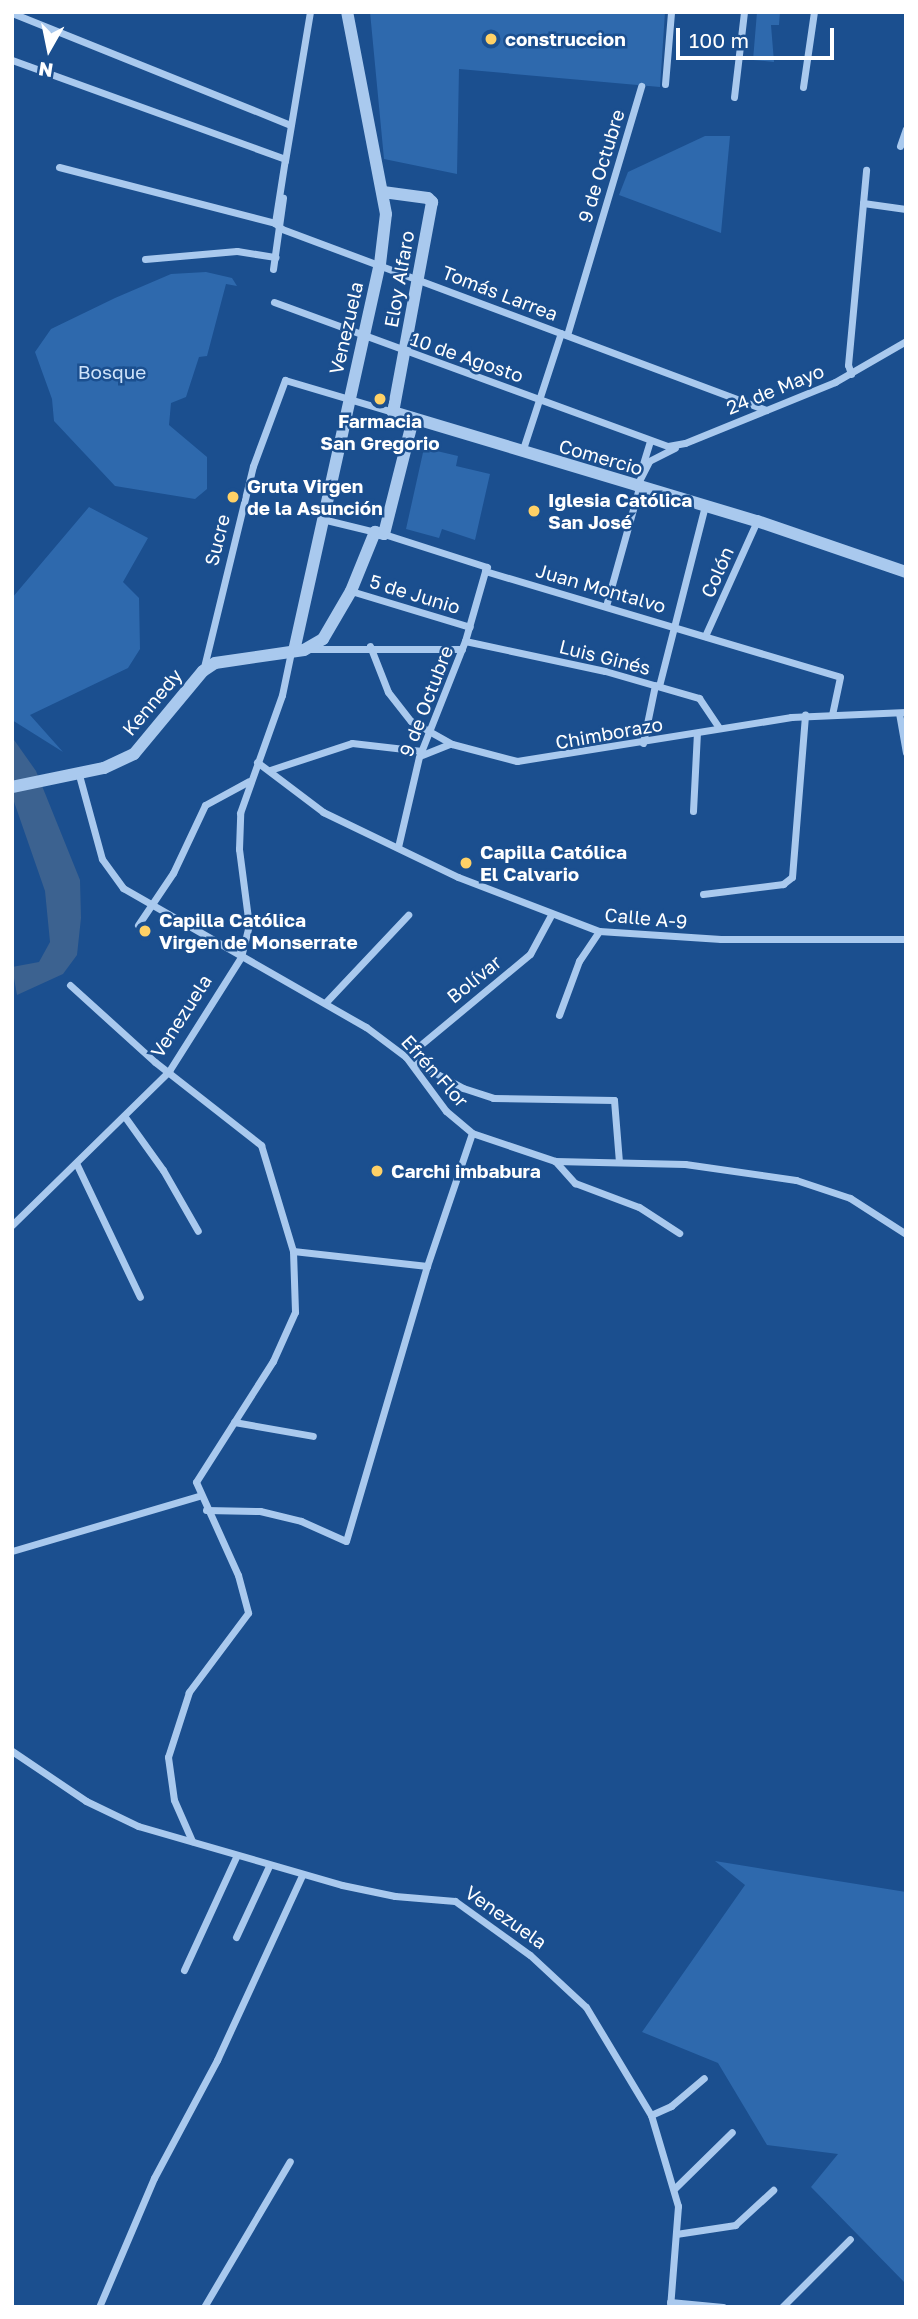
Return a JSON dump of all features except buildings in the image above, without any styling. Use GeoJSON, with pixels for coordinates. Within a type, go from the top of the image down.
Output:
{"type":"FeatureCollection","features":[{"type":"Feature","properties":{"kind":"street"},"geometry":{"type":"LineString","coordinates":[[275,223],[310,12]]}},
{"type":"Feature","properties":{"kind":"street","name":"Venezuela"},"geometry":{"type":"LineString","coordinates":[[12,1225],[77,1165],[169,1072],[241,957],[249,926],[238,827],[249,781],[297,650],[321,519],[380,264],[383,192],[347,12]]}},
{"type":"Feature","properties":{"kind":"street"},"geometry":{"type":"LineString","coordinates":[[665,84],[671,12]]}},
{"type":"Feature","properties":{"kind":"street"},"geometry":{"type":"LineString","coordinates":[[734,97],[744,12]]}},
{"type":"Feature","properties":{"kind":"street"},"geometry":{"type":"LineString","coordinates":[[803,87],[814,12]]}},
{"type":"Feature","properties":{"kind":"street"},"geometry":{"type":"LineString","coordinates":[[12,13],[290,125]]}},
{"type":"Feature","properties":{"kind":"street"},"geometry":{"type":"LineString","coordinates":[[12,60],[285,159]]}},
{"type":"Feature","properties":{"kind":"street","name":"9 de Octubre"},"geometry":{"type":"LineString","coordinates":[[522,453],[564,334],[642,86]]}},
{"type":"Feature","properties":{"kind":"street"},"geometry":{"type":"LineString","coordinates":[[900,146],[906,129]]}},
{"type":"Feature","properties":{"kind":"street"},"geometry":{"type":"LineString","coordinates":[[272,269],[282,229],[285,159]]}},
{"type":"Feature","properties":{"kind":"street","name":"Tomás Larrea"},"geometry":{"type":"LineString","coordinates":[[59,167],[275,223],[282,229],[766,410]]}},
{"type":"Feature","properties":{"kind":"street"},"geometry":{"type":"LineString","coordinates":[[851,374],[848,365],[866,170]]}},
{"type":"Feature","properties":{"kind":"street","name":"Eloy Alfaro"},"geometry":{"type":"LineString","coordinates":[[383,192],[428,198],[432,202],[420,280],[393,412]]}},
{"type":"Feature","properties":{"kind":"street"},"geometry":{"type":"LineString","coordinates":[[863,203],[906,209]]}},
{"type":"Feature","properties":{"kind":"street"},"geometry":{"type":"LineString","coordinates":[[145,259],[237,251],[276,257]]}},
{"type":"Feature","properties":{"kind":"street","name":"10 de Agosto"},"geometry":{"type":"LineString","coordinates":[[274,302],[650,441]]}},
{"type":"Feature","properties":{"kind":"street","name":"24 de Mayo"},"geometry":{"type":"LineString","coordinates":[[650,441],[668,446],[685,443],[851,374],[906,341]]}},
{"type":"Feature","properties":{"kind":"street","name":"Comercio"},"geometry":{"type":"LineString","coordinates":[[285,380],[522,453],[757,521],[906,572]]}},
{"type":"Feature","properties":{"kind":"street","name":"Sucre"},"geometry":{"type":"LineString","coordinates":[[203,671],[253,466],[285,380]]}},
{"type":"Feature","properties":{"kind":"street"},"geometry":{"type":"LineString","coordinates":[[738,400],[747,418]]}},
{"type":"Feature","properties":{"kind":"street"},"geometry":{"type":"LineString","coordinates":[[297,650],[328,634],[351,591],[380,533],[413,419]]}},
{"type":"Feature","properties":{"kind":"street"},"geometry":{"type":"LineString","coordinates":[[607,606],[650,441]]}},
{"type":"Feature","properties":{"kind":"street"},"geometry":{"type":"LineString","coordinates":[[638,487],[649,461],[685,443]]}},
{"type":"Feature","properties":{"kind":"street"},"geometry":{"type":"LineString","coordinates":[[643,743],[705,506]]}},
{"type":"Feature","properties":{"kind":"street","name":"Juan Montalvo"},"geometry":{"type":"LineString","coordinates":[[321,519],[380,533],[486,569],[840,677],[832,714]]}},
{"type":"Feature","properties":{"kind":"street","name":"Colón"},"geometry":{"type":"LineString","coordinates":[[705,636],[757,521]]}},
{"type":"Feature","properties":{"kind":"street","name":"9 de Octubre"},"geometry":{"type":"LineString","coordinates":[[398,847],[420,754],[464,645],[486,569]]}},
{"type":"Feature","properties":{"kind":"street","name":"5 de Junio"},"geometry":{"type":"LineString","coordinates":[[351,591],[470,627]]}},
{"type":"Feature","properties":{"kind":"street","name":"Luis Ginés"},"geometry":{"type":"LineString","coordinates":[[297,650],[464,645],[657,686],[703,699],[719,728]]}},
{"type":"Feature","properties":{"kind":"street","name":"Chimborazo"},"geometry":{"type":"LineString","coordinates":[[370,646],[394,703],[430,733],[452,744],[526,762],[805,715],[902,712]]}},
{"type":"Feature","properties":{"kind":"street","name":"Kennedy"},"geometry":{"type":"LineString","coordinates":[[12,787],[75,776],[134,754],[203,671],[232,658],[297,650]]}},
{"type":"Feature","properties":{"kind":"street"},"geometry":{"type":"LineString","coordinates":[[902,712],[906,752]]}},
{"type":"Feature","properties":{"kind":"street"},"geometry":{"type":"LineString","coordinates":[[703,894],[783,884],[792,877],[805,715]]}},
{"type":"Feature","properties":{"kind":"street"},"geometry":{"type":"LineString","coordinates":[[693,811],[697,733]]}},
{"type":"Feature","properties":{"kind":"street"},"geometry":{"type":"LineString","coordinates":[[270,770],[352,743],[420,754],[433,747],[452,744]]}},
{"type":"Feature","properties":{"kind":"street","name":"Calle A-9"},"geometry":{"type":"LineString","coordinates":[[257,762],[323,812],[551,915],[598,931],[721,939],[906,939]]}},
{"type":"Feature","properties":{"kind":"street"},"geometry":{"type":"LineString","coordinates":[[281,766],[287,784]]}},
{"type":"Feature","properties":{"kind":"street","name":"Efrén Flor"},"geometry":{"type":"LineString","coordinates":[[75,776],[107,870],[123,888],[241,957],[326,1002],[406,1058],[446,1111],[472,1133],[555,1161],[685,1164],[796,1181],[850,1198],[906,1234]]}},
{"type":"Feature","properties":{"kind":"street"},"geometry":{"type":"LineString","coordinates":[[138,925],[152,906],[205,805],[249,781]]}},
{"type":"Feature","properties":{"kind":"street"},"geometry":{"type":"LineString","coordinates":[[326,1002],[408,915]]}},
{"type":"Feature","properties":{"kind":"street","name":"Bolívar"},"geometry":{"type":"LineString","coordinates":[[406,1058],[530,954],[551,915]]}},
{"type":"Feature","properties":{"kind":"street"},"geometry":{"type":"LineString","coordinates":[[559,1014],[579,961],[598,931]]}},
{"type":"Feature","properties":{"kind":"street"},"geometry":{"type":"LineString","coordinates":[[70,985],[169,1072],[261,1145],[293,1251],[295,1312],[273,1361],[195,1482],[199,1496],[238,1575],[248,1613],[189,1692],[168,1757],[174,1800],[192,1841]]}},
{"type":"Feature","properties":{"kind":"street"},"geometry":{"type":"LineString","coordinates":[[406,1058],[463,1088],[493,1098],[614,1100],[620,1162]]}},
{"type":"Feature","properties":{"kind":"street"},"geometry":{"type":"LineString","coordinates":[[125,1117],[163,1170],[198,1231]]}},
{"type":"Feature","properties":{"kind":"street"},"geometry":{"type":"LineString","coordinates":[[206,1510],[260,1511],[301,1521],[346,1541],[427,1266],[472,1133]]}},
{"type":"Feature","properties":{"kind":"street"},"geometry":{"type":"LineString","coordinates":[[555,1161],[575,1183],[639,1207],[679,1234]]}},
{"type":"Feature","properties":{"kind":"street"},"geometry":{"type":"LineString","coordinates":[[77,1165],[140,1297]]}},
{"type":"Feature","properties":{"kind":"street"},"geometry":{"type":"LineString","coordinates":[[293,1251],[427,1266]]}},
{"type":"Feature","properties":{"kind":"street"},"geometry":{"type":"LineString","coordinates":[[234,1422],[313,1436]]}},
{"type":"Feature","properties":{"kind":"street"},"geometry":{"type":"LineString","coordinates":[[12,1551],[199,1496]]}},
{"type":"Feature","properties":{"kind":"street","name":"Venezuela"},"geometry":{"type":"LineString","coordinates":[[12,1751],[86,1801],[138,1826],[302,1875],[395,1896],[455,1901],[530,1955],[586,2007],[651,2115],[674,2189],[676,2234],[670,2304]]}},
{"type":"Feature","properties":{"kind":"street"},"geometry":{"type":"LineString","coordinates":[[184,1970],[236,1857]]}},
{"type":"Feature","properties":{"kind":"street"},"geometry":{"type":"LineString","coordinates":[[236,1937],[269,1866]]}},
{"type":"Feature","properties":{"kind":"street"},"geometry":{"type":"LineString","coordinates":[[99,2307],[153,2178],[217,2060],[302,1875]]}},
{"type":"Feature","properties":{"kind":"street"},"geometry":{"type":"LineString","coordinates":[[651,2115],[671,2106],[704,2078]]}},
{"type":"Feature","properties":{"kind":"street"},"geometry":{"type":"LineString","coordinates":[[674,2189],[732,2132]]}},
{"type":"Feature","properties":{"kind":"street"},"geometry":{"type":"LineString","coordinates":[[204,2307],[290,2161]]}},
{"type":"Feature","properties":{"kind":"street"},"geometry":{"type":"LineString","coordinates":[[676,2234],[735,2225],[773,2190]]}},
{"type":"Feature","properties":{"kind":"street"},"geometry":{"type":"LineString","coordinates":[[782,2307],[850,2239]]}},
{"type":"Feature","properties":{"kind":"street"},"geometry":{"type":"LineString","coordinates":[[670,2304],[723,2307]]}},
{"type":"Feature","properties":{"kind":"green space"},"geometry":{"type":"Polygon","coordinates":[[[370,12],[665,12],[660,87],[459,69],[457,174],[384,159],[370,12]]]}},
{"type":"Feature","properties":{"kind":"green space"},"geometry":{"type":"Polygon","coordinates":[[[757,12],[780,12],[779,25],[771,25],[774,62],[753,60],[757,12]]]}},
{"type":"Feature","properties":{"kind":"green space"},"geometry":{"type":"Polygon","coordinates":[[[705,136],[730,136],[721,233],[619,195],[628,172],[705,136]]]}},
{"type":"Feature","properties":{"kind":"green space","name":"Bosque"},"geometry":{"type":"Polygon","coordinates":[[[206,272],[232,278],[237,286],[226,284],[207,356],[199,357],[186,397],[171,403],[169,425],[207,457],[207,489],[195,499],[115,486],[54,421],[52,399],[35,352],[51,329],[115,298],[171,274],[206,272]]]}},
{"type":"Feature","properties":{"kind":"green space"},"geometry":{"type":"Polygon","coordinates":[[[424,448],[458,456],[456,466],[490,474],[475,540],[442,529],[439,538],[406,529],[424,448]]]}},
{"type":"Feature","properties":{"kind":"green space"},"geometry":{"type":"Polygon","coordinates":[[[89,507],[148,538],[123,582],[139,598],[140,649],[128,668],[30,715],[63,752],[12,720],[12,598],[89,507]]]}},
{"type":"Feature","properties":{"kind":"green space"},"geometry":{"type":"Polygon","coordinates":[[[715,1861],[906,1892],[906,2284],[811,2187],[838,2154],[767,2145],[718,2063],[642,2032],[745,1885],[715,1861]]]}},
{"type":"Feature","properties":{"kind":"shaded area"},"geometry":{"type":"Polygon","coordinates":[[[12,737],[36,771],[80,880],[81,918],[77,955],[63,974],[17,995],[12,967],[39,962],[50,942],[45,891],[12,796],[12,737]]]}},
{"type":"Feature","properties":{"kind":"place","name":"construccion"},"geometry":{"type":"Point","coordinates":[491,39]}},
{"type":"Feature","properties":{"kind":"place","name":"Farmacia San Gregorio"},"geometry":{"type":"Point","coordinates":[380,399]}},
{"type":"Feature","properties":{"kind":"place","name":"Gruta Virgen de la Asunción"},"geometry":{"type":"Point","coordinates":[233,497]}},
{"type":"Feature","properties":{"kind":"place","name":"Iglesia Católica San José"},"geometry":{"type":"Point","coordinates":[534,511]}},
{"type":"Feature","properties":{"kind":"place","name":"Capilla Católica El Calvario"},"geometry":{"type":"Point","coordinates":[466,863]}},
{"type":"Feature","properties":{"kind":"place","name":"Capilla Católica Virgen de Monserrate"},"geometry":{"type":"Point","coordinates":[145,931]}},
{"type":"Feature","properties":{"kind":"place","name":"Carchi imbabura"},"geometry":{"type":"Point","coordinates":[377,1171]}}]}
